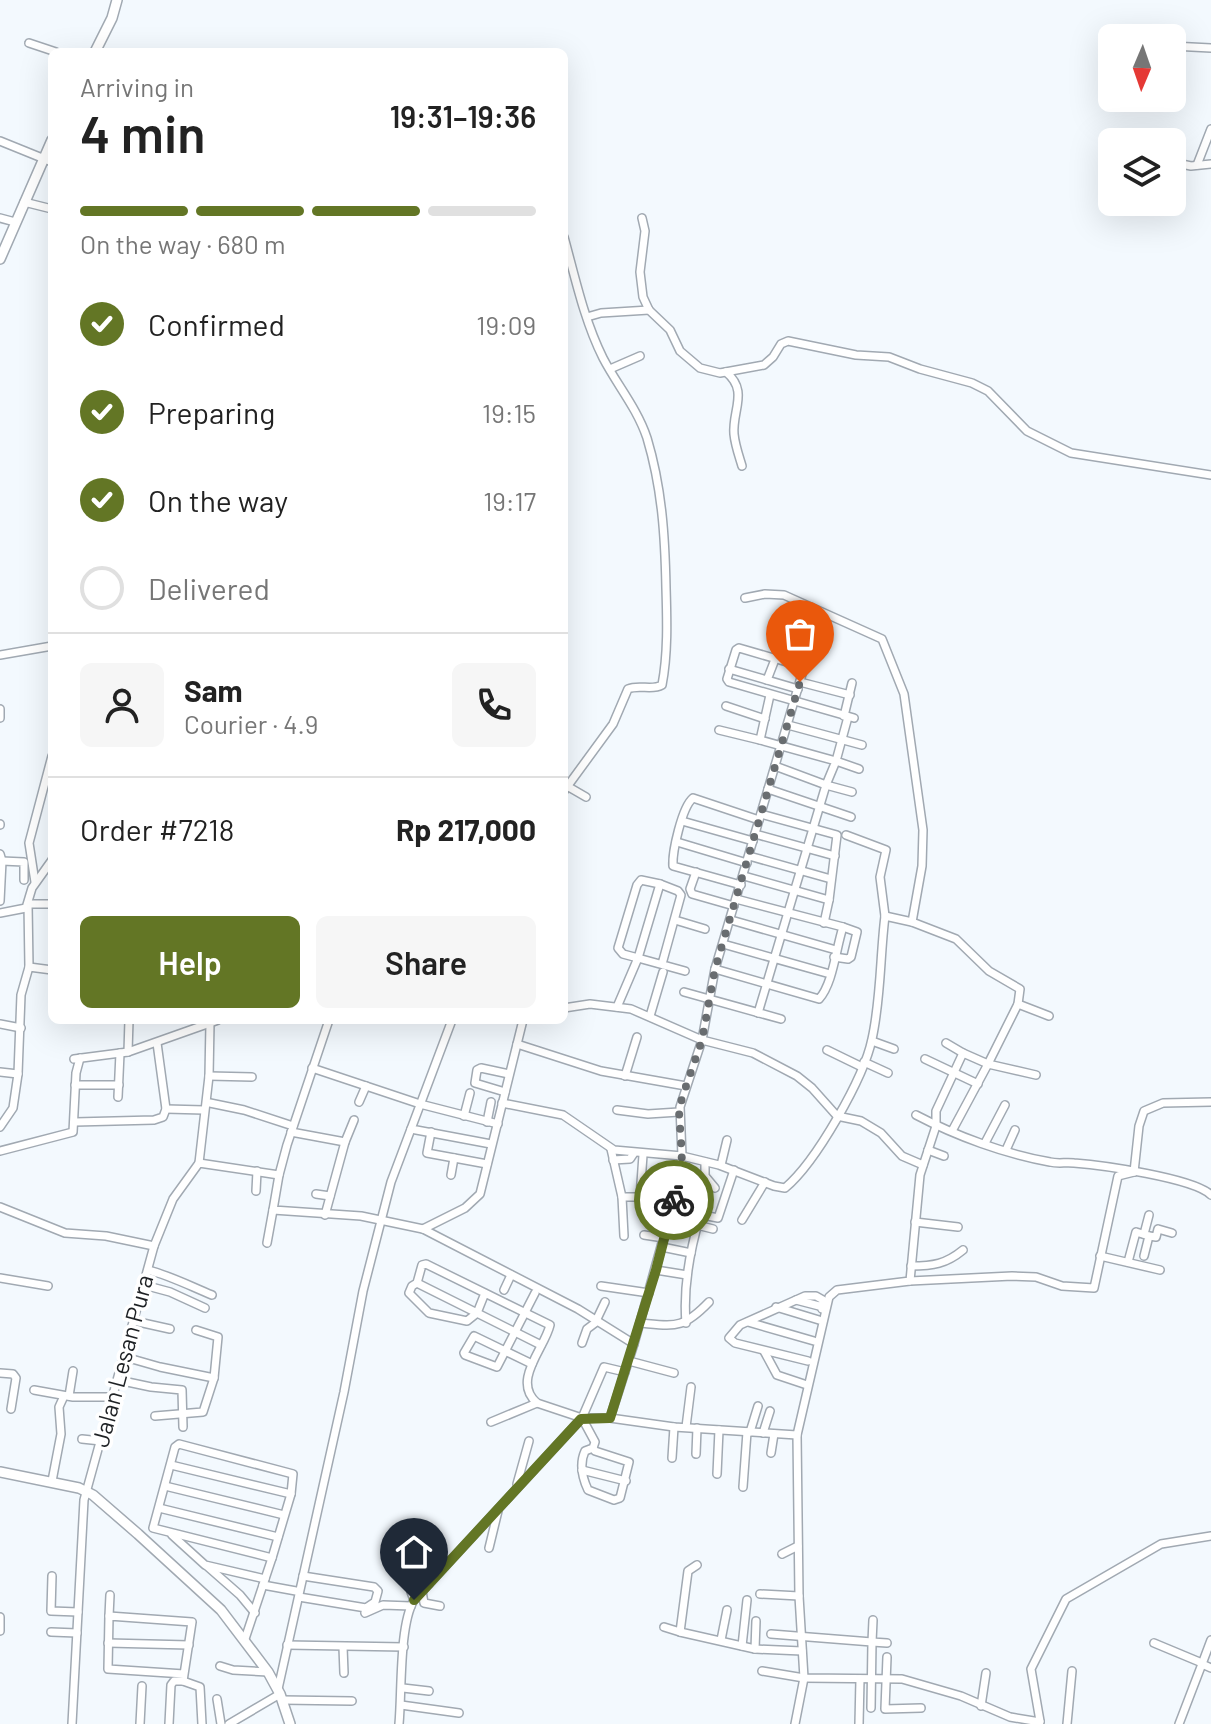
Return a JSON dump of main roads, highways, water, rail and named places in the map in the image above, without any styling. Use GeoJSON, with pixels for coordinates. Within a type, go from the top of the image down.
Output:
{"type":"FeatureCollection","features":[{"type":"Feature","properties":{"kind":"main road"},"geometry":{"type":"LineString","coordinates":[[97,48],[117,0]]}},
{"type":"Feature","properties":{"kind":"main road"},"geometry":{"type":"LineString","coordinates":[[0,259],[24,202],[48,160]]}},
{"type":"Feature","properties":{"kind":"main road"},"geometry":{"type":"LineString","coordinates":[[0,1472],[52,1481],[86,1491],[138,1534],[221,1610],[245,1639],[280,1694],[290,1724]]}}]}
